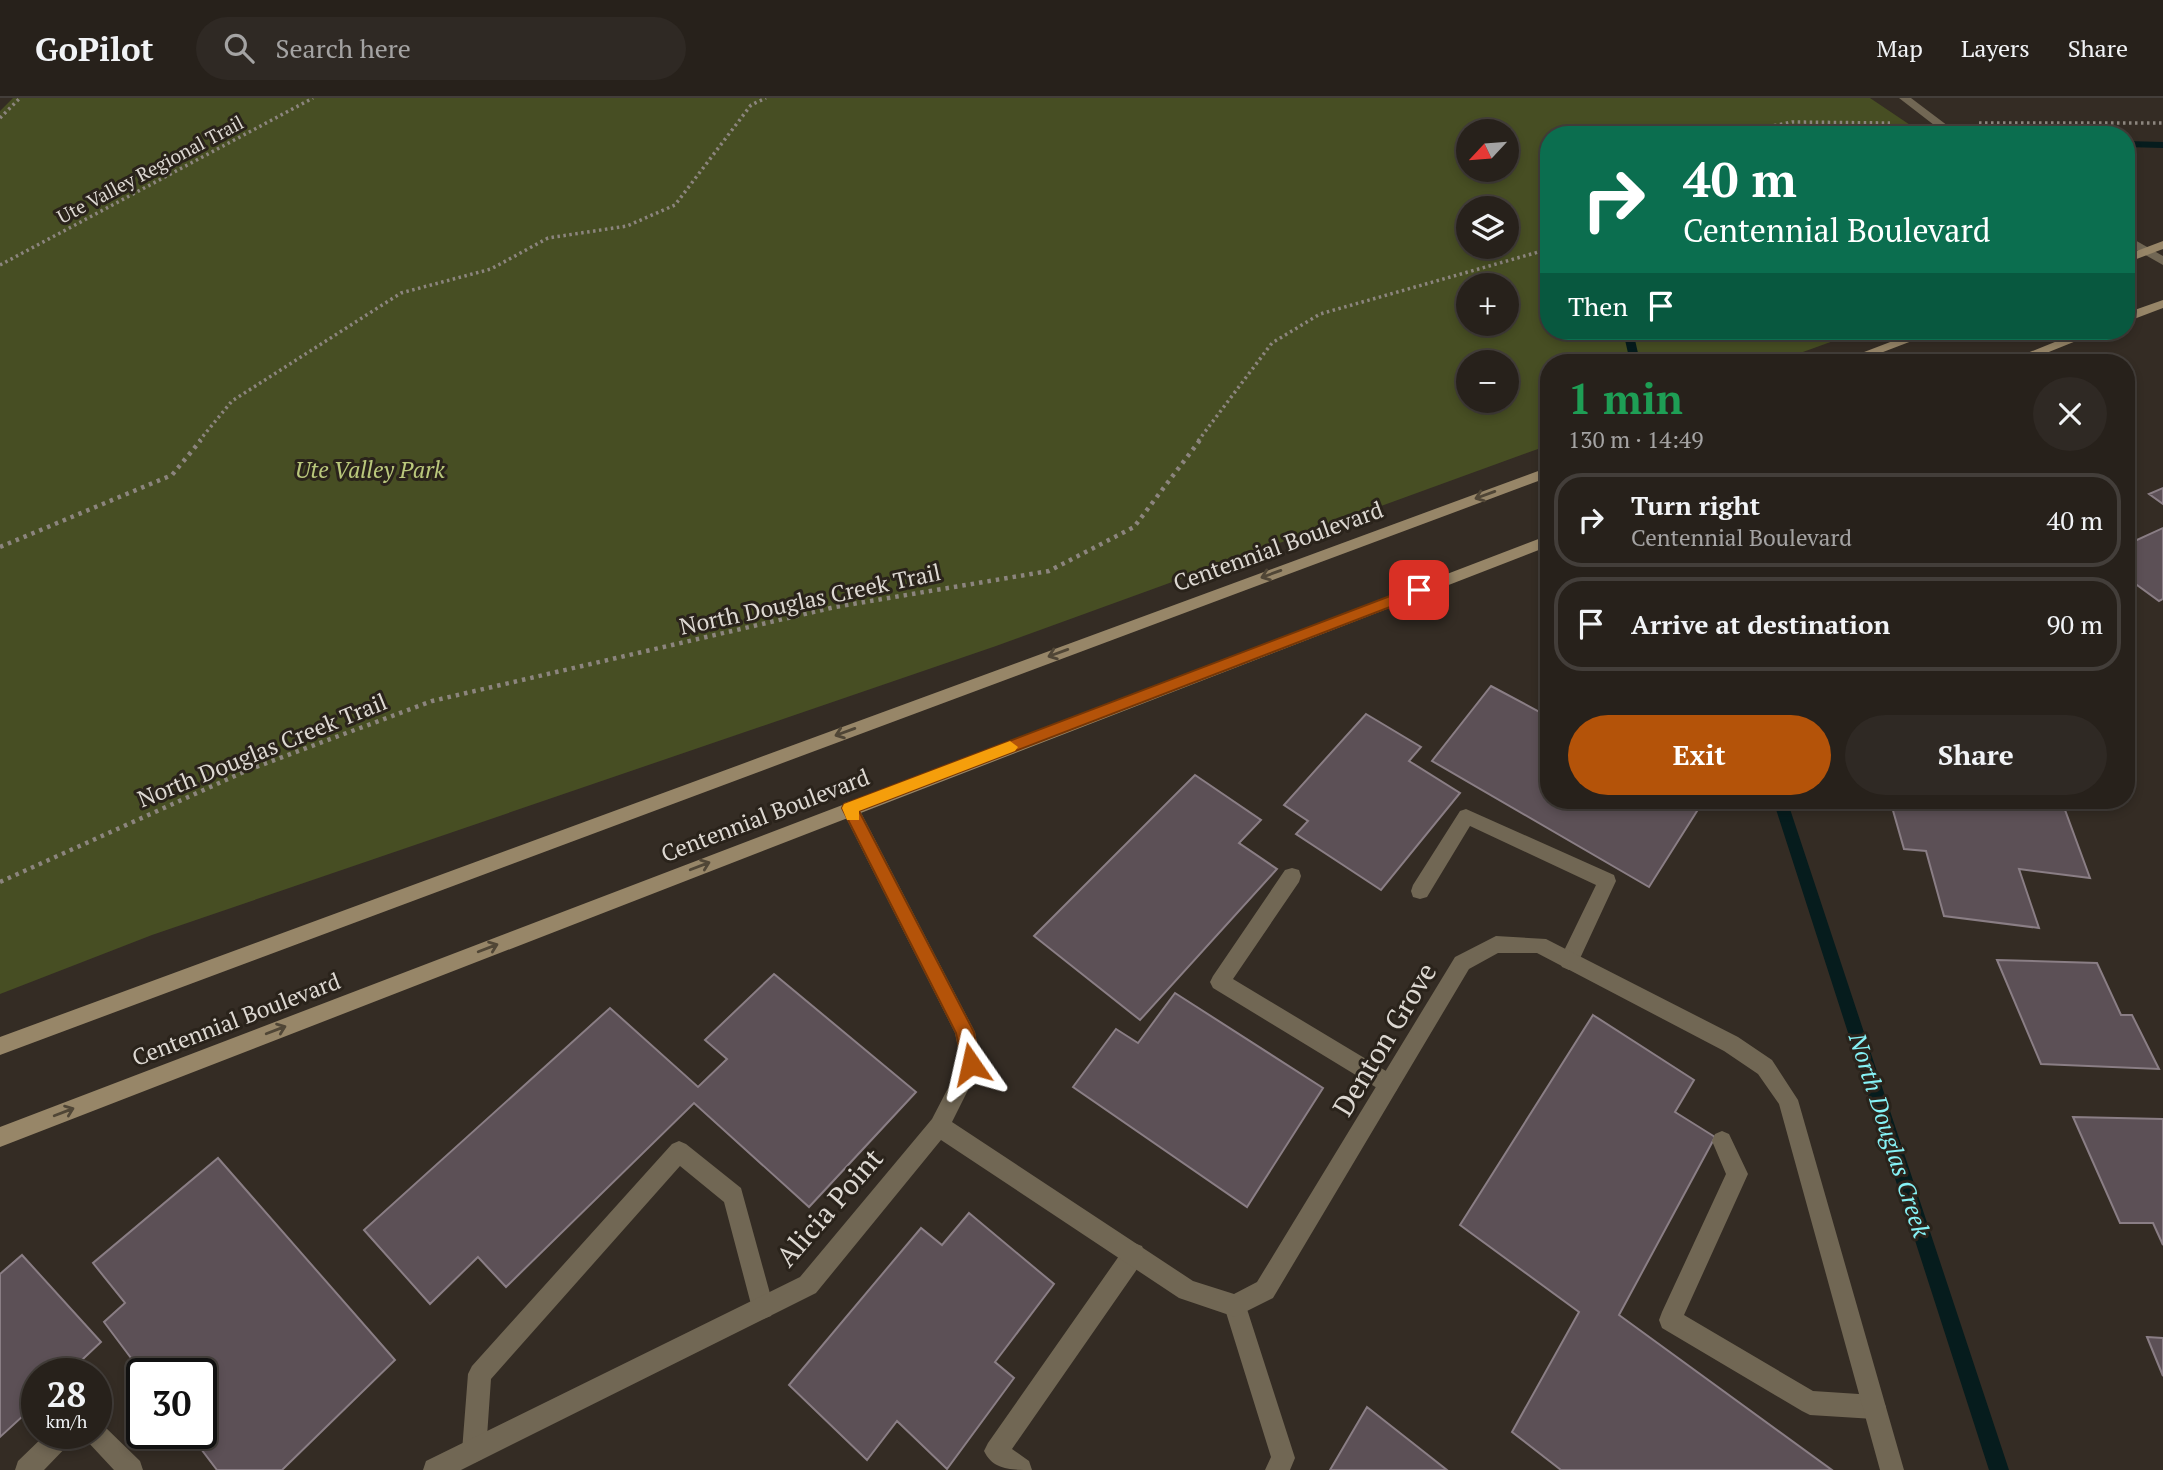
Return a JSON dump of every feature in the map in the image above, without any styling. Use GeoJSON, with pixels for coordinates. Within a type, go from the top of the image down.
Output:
{"type":"FeatureCollection","features":[{"type":"Feature","properties":{"kind":"main road"},"geometry":{"type":"LineString","coordinates":[[2135,255],[2163,245]]}},
{"type":"Feature","properties":{"kind":"main road"},"geometry":{"type":"LineString","coordinates":[[2135,315],[2163,304]]}},
{"type":"Feature","properties":{"kind":"main road"},"geometry":{"type":"LineString","coordinates":[[1868,354],[1906,340]]}},
{"type":"Feature","properties":{"kind":"main road"},"geometry":{"type":"LineString","coordinates":[[2033,354],[2070,340]]}},
{"type":"Feature","properties":{"kind":"main road","name":"Centennial Boulevard"},"geometry":{"type":"LineString","coordinates":[[0,1046],[1540,475]]}},
{"type":"Feature","properties":{"kind":"main road","name":"Centennial Boulevard"},"geometry":{"type":"LineString","coordinates":[[0,1137],[1540,543]]}},
{"type":"Feature","properties":{"kind":"street"},"geometry":{"type":"LineString","coordinates":[[1903,98],[1942,126]]}},
{"type":"Feature","properties":{"kind":"street"},"geometry":{"type":"LineString","coordinates":[[2135,244],[2163,261]]}},
{"type":"Feature","properties":{"kind":"street","name":"Alicia Point"},"geometry":{"type":"LineString","coordinates":[[435,1470],[808,1285],[939,1126],[971,1064],[965,1032],[850,808]]}},
{"type":"Feature","properties":{"kind":"street"},"geometry":{"type":"LineString","coordinates":[[1420,891],[1466,816],[1607,881],[1569,961]]}},
{"type":"Feature","properties":{"kind":"street"},"geometry":{"type":"LineString","coordinates":[[1292,876],[1220,982],[1389,1084]]}},
{"type":"Feature","properties":{"kind":"street","name":"Denton Grove"},"geometry":{"type":"LineString","coordinates":[[1235,1306],[1265,1290],[1462,963],[1496,944],[1539,945],[1731,1044],[1765,1067],[1788,1100],[1892,1470]]}},
{"type":"Feature","properties":{"kind":"street"},"geometry":{"type":"LineString","coordinates":[[939,1126],[1188,1290],[1235,1306],[1283,1458],[1277,1470]]}},
{"type":"Feature","properties":{"kind":"street"},"geometry":{"type":"LineString","coordinates":[[1722,1141],[1737,1174],[1670,1320],[1810,1403],[1874,1407]]}},
{"type":"Feature","properties":{"kind":"street"},"geometry":{"type":"LineString","coordinates":[[474,1451],[480,1374],[679,1151],[733,1196],[763,1308]]}},
{"type":"Feature","properties":{"kind":"street"},"geometry":{"type":"LineString","coordinates":[[1020,1470],[996,1451],[1134,1254]]}},
{"type":"Feature","properties":{"kind":"street"},"geometry":{"type":"LineString","coordinates":[[27,1470],[48,1449]]}},
{"type":"Feature","properties":{"kind":"street"},"geometry":{"type":"LineString","coordinates":[[111,1449],[131,1470]]}},
{"type":"Feature","properties":{"kind":"path"},"geometry":{"type":"LineString","coordinates":[[0,118],[20,98]]}},
{"type":"Feature","properties":{"kind":"path","name":"Ute Valley Regional Trail"},"geometry":{"type":"LineString","coordinates":[[0,265],[313,98]]}},
{"type":"Feature","properties":{"kind":"path"},"geometry":{"type":"LineString","coordinates":[[0,547],[172,475],[232,401],[401,293],[491,269],[548,238],[627,226],[675,205],[751,106],[766,98]]}},
{"type":"Feature","properties":{"kind":"path"},"geometry":{"type":"LineString","coordinates":[[1772,126],[1792,122],[1902,123]]}},
{"type":"Feature","properties":{"kind":"path"},"geometry":{"type":"LineString","coordinates":[[1977,123],[2163,122]]}},
{"type":"Feature","properties":{"kind":"path","name":"North Douglas Creek Trail"},"geometry":{"type":"LineString","coordinates":[[0,882],[248,770],[432,701],[835,607],[1049,571],[1134,527],[1272,343],[1320,314],[1540,252]]}},
{"type":"Feature","properties":{"kind":"green space","name":"Ute Valley Park"},"geometry":{"type":"Polygon","coordinates":[[[13,98],[1870,98],[1912,126],[1540,126],[1540,340],[1836,340],[1797,354],[1540,354],[1540,448],[996,646],[152,935],[0,994],[0,111],[13,98]]]}},
{"type":"Feature","properties":{"kind":"building"},"geometry":{"type":"Polygon","coordinates":[[[2163,488],[2163,504],[2149,494],[2163,488]]]}},
{"type":"Feature","properties":{"kind":"building"},"geometry":{"type":"Polygon","coordinates":[[[2163,528],[2163,599],[2159,601],[2135,584],[2135,541],[2163,528]]]}},
{"type":"Feature","properties":{"kind":"building"},"geometry":{"type":"Polygon","coordinates":[[[1491,686],[1540,712],[1540,809],[1698,809],[1649,887],[1432,761],[1491,686]]]}},
{"type":"Feature","properties":{"kind":"building"},"geometry":{"type":"Polygon","coordinates":[[[1366,714],[1421,747],[1409,761],[1460,793],[1381,890],[1296,834],[1308,821],[1284,805],[1366,714]]]}},
{"type":"Feature","properties":{"kind":"building"},"geometry":{"type":"Polygon","coordinates":[[[1195,775],[1261,820],[1239,843],[1277,869],[1140,1020],[1034,936],[1195,775]]]}},
{"type":"Feature","properties":{"kind":"building"},"geometry":{"type":"Polygon","coordinates":[[[1893,809],[2065,810],[2090,878],[2019,869],[2039,928],[1944,916],[1926,851],[1904,849],[1893,809]]]}},
{"type":"Feature","properties":{"kind":"building"},"geometry":{"type":"Polygon","coordinates":[[[1997,960],[2097,963],[2121,1015],[2132,1015],[2159,1069],[2041,1064],[1997,960]]]}},
{"type":"Feature","properties":{"kind":"building"},"geometry":{"type":"Polygon","coordinates":[[[774,974],[916,1092],[809,1207],[694,1103],[506,1287],[478,1257],[430,1304],[364,1230],[610,1008],[698,1087],[727,1059],[705,1040],[774,974]]]}},
{"type":"Feature","properties":{"kind":"building"},"geometry":{"type":"Polygon","coordinates":[[[1175,993],[1323,1088],[1247,1207],[1073,1087],[1116,1029],[1138,1043],[1175,993]]]}},
{"type":"Feature","properties":{"kind":"building"},"geometry":{"type":"Polygon","coordinates":[[[1593,1015],[1694,1080],[1675,1112],[1715,1137],[1619,1315],[1832,1470],[1561,1470],[1512,1432],[1579,1312],[1460,1225],[1593,1015]]]}},
{"type":"Feature","properties":{"kind":"building"},"geometry":{"type":"Polygon","coordinates":[[[2073,1117],[2163,1119],[2163,1245],[2153,1223],[2120,1223],[2073,1117]]]}},
{"type":"Feature","properties":{"kind":"building"},"geometry":{"type":"Polygon","coordinates":[[[218,1158],[395,1360],[282,1470],[217,1470],[201,1449],[217,1449],[217,1358],[131,1358],[104,1322],[125,1303],[93,1263],[218,1158]]]}},
{"type":"Feature","properties":{"kind":"building"},"geometry":{"type":"Polygon","coordinates":[[[969,1213],[1054,1284],[995,1362],[1014,1378],[947,1469],[897,1421],[867,1460],[789,1385],[921,1228],[942,1245],[969,1213]]]}},
{"type":"Feature","properties":{"kind":"building"},"geometry":{"type":"Polygon","coordinates":[[[22,1255],[101,1342],[84,1358],[21,1358],[21,1418],[0,1437],[0,1274],[22,1255]]]}},
{"type":"Feature","properties":{"kind":"building"},"geometry":{"type":"Polygon","coordinates":[[[2147,1337],[2163,1338],[2163,1376],[2147,1337]]]}},
{"type":"Feature","properties":{"kind":"building"},"geometry":{"type":"Polygon","coordinates":[[[1367,1407],[1447,1470],[1330,1470],[1367,1407]]]}},
{"type":"Feature","properties":{"kind":"waterway","name":"North Douglas Creek"},"geometry":{"type":"LineString","coordinates":[[2135,144],[2163,145]]}},
{"type":"Feature","properties":{"kind":"waterway","name":"North Douglas Creek"},"geometry":{"type":"LineString","coordinates":[[1630,340],[1633,354]]}},
{"type":"Feature","properties":{"kind":"waterway","name":"North Douglas Creek"},"geometry":{"type":"LineString","coordinates":[[1783,809],[1999,1470]]}},
{"type":"Feature","properties":{"kind":"slow traffic"},"geometry":{"type":"LineString","coordinates":[[853,815],[850,808],[1010,747]]}},
{"type":"Feature","properties":{"kind":"route"},"geometry":{"type":"LineString","coordinates":[[971,1064],[965,1032],[850,808],[1419,590]]}}]}
